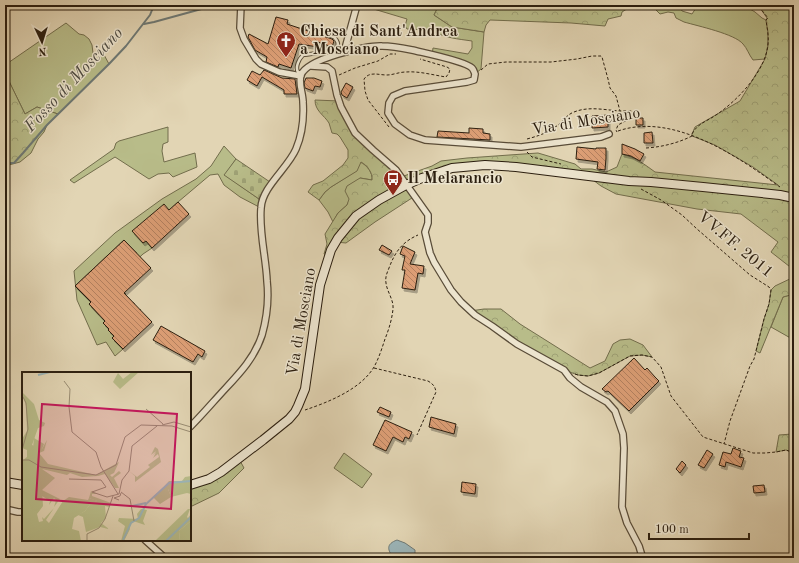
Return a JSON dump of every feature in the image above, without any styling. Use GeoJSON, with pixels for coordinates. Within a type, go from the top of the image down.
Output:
{"type":"FeatureCollection","features":[{"type":"Feature","properties":{"kind":"main road","name":"Via di Mosciano"},"geometry":{"type":"LineString","coordinates":[[191,485],[209,479],[221,472],[289,419],[295,412],[305,389],[320,285],[331,250],[338,238],[356,216],[379,200],[406,185],[452,168],[485,165],[516,167],[629,181],[780,195],[794,198]]}},
{"type":"Feature","properties":{"kind":"main road"},"geometry":{"type":"LineString","coordinates":[[5,482],[22,485]]}},
{"type":"Feature","properties":{"kind":"street"},"geometry":{"type":"LineString","coordinates":[[241,5],[240,28],[244,39],[256,59],[261,64],[279,72],[302,75]]}},
{"type":"Feature","properties":{"kind":"street"},"geometry":{"type":"LineString","coordinates":[[344,52],[357,5]]}},
{"type":"Feature","properties":{"kind":"street"},"geometry":{"type":"LineString","coordinates":[[191,426],[244,368],[254,353],[261,336],[267,305],[267,281],[262,234],[262,200],[291,159],[296,149],[303,127],[304,102],[301,84],[302,75],[310,66],[326,58],[344,52],[381,46],[406,49],[449,59],[472,68],[475,74]]}},
{"type":"Feature","properties":{"kind":"street"},"geometry":{"type":"LineString","coordinates":[[310,66],[327,67],[332,71],[337,95],[355,133],[396,170],[428,215],[428,224],[425,232],[430,252],[434,262],[451,290],[461,302],[475,315],[517,344],[564,370],[570,378],[581,387],[607,402],[614,411],[624,434],[622,507],[627,523],[639,546],[642,558]]}},
{"type":"Feature","properties":{"kind":"street","name":"Via di Mosciano"},"geometry":{"type":"LineString","coordinates":[[475,74],[474,80],[467,82],[405,91],[393,96],[389,103],[388,113],[395,124],[410,136],[425,140],[521,147],[601,137],[609,134]]}},
{"type":"Feature","properties":{"kind":"street"},"geometry":{"type":"LineString","coordinates":[[5,509],[22,512]]}},
{"type":"Feature","properties":{"kind":"street"},"geometry":{"type":"LineString","coordinates":[[146,541],[165,558]]}},
{"type":"Feature","properties":{"kind":"lane"},"geometry":{"type":"LineString","coordinates":[[302,75],[297,71],[297,67],[303,55],[329,51],[338,46],[337,39],[334,37],[307,28]]}},
{"type":"Feature","properties":{"kind":"path"},"geometry":{"type":"LineString","coordinates":[[646,148],[657,148],[682,142],[692,136],[695,127],[716,116],[733,102],[752,82],[765,59],[768,46],[766,20],[768,18],[760,8],[760,5]]}},
{"type":"Feature","properties":{"kind":"path"},"geometry":{"type":"LineString","coordinates":[[334,78],[355,68],[378,61],[390,54],[399,54]]}},
{"type":"Feature","properties":{"kind":"path"},"geometry":{"type":"LineString","coordinates":[[475,74],[488,64],[506,62],[551,62],[601,56],[610,88],[616,96],[620,111]]}},
{"type":"Feature","properties":{"kind":"path"},"geometry":{"type":"LineString","coordinates":[[392,130],[384,122],[368,100],[365,91],[364,79],[366,76],[373,74],[387,75],[412,72],[446,76],[450,73],[450,69],[447,67],[416,58]]}},
{"type":"Feature","properties":{"kind":"path"},"geometry":{"type":"LineString","coordinates":[[521,147],[526,140],[542,135],[556,127],[566,116],[590,108],[633,111],[635,116],[618,125],[616,132]]}},
{"type":"Feature","properties":{"kind":"path","name":"Via di Mosciano"},"geometry":{"type":"LineString","coordinates":[[609,134],[634,127],[648,126],[676,130],[715,145],[753,167],[784,189]]}},
{"type":"Feature","properties":{"kind":"path","name":"VV.FF. 2011"},"geometry":{"type":"LineString","coordinates":[[629,181],[638,188],[661,200],[682,215],[745,271],[769,287],[771,290],[769,304],[762,325],[754,359],[750,366],[730,421],[724,444]]}},
{"type":"Feature","properties":{"kind":"path"},"geometry":{"type":"LineString","coordinates":[[295,412],[303,411],[321,404],[350,390],[364,380],[374,368],[391,322],[393,308],[393,302],[386,283],[386,277],[395,254],[409,240],[425,232]]}},
{"type":"Feature","properties":{"kind":"path"},"geometry":{"type":"LineString","coordinates":[[564,370],[578,375],[588,376],[599,373],[630,356],[642,354],[652,357],[661,367],[671,396],[703,437],[753,453],[786,450],[794,453]]}},
{"type":"Feature","properties":{"kind":"path"},"geometry":{"type":"LineString","coordinates":[[374,368],[428,381],[436,388],[436,392],[418,435]]}},
{"type":"Feature","properties":{"kind":"green space"},"geometry":{"type":"Polygon","coordinates":[[[357,5],[439,5],[434,15],[452,27],[484,32],[481,69],[475,74],[472,68],[432,55],[433,48],[468,54],[472,48],[472,41],[446,36],[432,30],[407,29],[405,26],[407,19],[367,7],[357,7],[357,5]]]}},
{"type":"Feature","properties":{"kind":"green space"},"geometry":{"type":"Polygon","coordinates":[[[439,5],[633,5],[622,12],[621,16],[608,19],[605,26],[571,23],[490,20],[486,25],[484,32],[452,27],[434,15],[439,5]]]}},
{"type":"Feature","properties":{"kind":"green space"},"geometry":{"type":"Polygon","coordinates":[[[659,5],[675,5],[675,7],[679,5],[682,11],[692,14],[698,5],[743,5],[766,20],[768,39],[765,59],[753,60],[746,47],[739,40],[732,37],[684,22],[676,18],[674,13],[668,12],[660,14],[656,10],[659,5]]]}},
{"type":"Feature","properties":{"kind":"green space"},"geometry":{"type":"Polygon","coordinates":[[[760,5],[794,5],[794,270],[771,252],[778,242],[741,214],[697,209],[616,194],[601,186],[589,177],[516,167],[452,168],[406,184],[415,196],[346,243],[336,242],[329,256],[324,254],[327,244],[325,234],[338,213],[347,205],[349,199],[345,191],[347,186],[360,178],[372,180],[372,175],[361,162],[357,171],[331,187],[319,200],[308,192],[313,185],[323,181],[343,165],[348,158],[348,150],[340,137],[337,134],[332,133],[329,123],[316,107],[315,100],[339,101],[355,133],[401,177],[432,166],[441,161],[538,153],[575,164],[581,169],[592,169],[606,172],[617,167],[622,154],[635,159],[655,172],[778,185],[753,167],[715,145],[692,136],[695,127],[740,101],[765,59],[768,46],[767,18],[760,8],[760,5]]]}},
{"type":"Feature","properties":{"kind":"green space"},"geometry":{"type":"Polygon","coordinates":[[[66,23],[79,34],[84,35],[89,39],[92,45],[93,53],[103,53],[109,64],[58,114],[37,107],[25,114],[5,73],[5,65],[66,23]]]}},
{"type":"Feature","properties":{"kind":"green space"},"geometry":{"type":"Polygon","coordinates":[[[5,73],[25,114],[37,107],[58,114],[47,125],[31,153],[20,162],[5,166],[5,73]]]}},
{"type":"Feature","properties":{"kind":"green space"},"geometry":{"type":"Polygon","coordinates":[[[168,127],[168,142],[163,144],[162,151],[164,162],[195,153],[197,167],[173,177],[169,173],[158,174],[149,179],[115,157],[74,183],[70,180],[114,149],[116,143],[119,141],[168,127]]]}},
{"type":"Feature","properties":{"kind":"green space"},"geometry":{"type":"Polygon","coordinates":[[[224,146],[236,159],[225,175],[259,199],[261,208],[240,197],[224,185],[218,174],[210,175],[139,238],[143,243],[146,241],[152,248],[143,254],[89,304],[99,315],[124,292],[126,294],[102,317],[105,321],[103,323],[107,327],[133,302],[135,304],[108,330],[113,335],[140,309],[141,310],[112,338],[123,349],[115,356],[106,342],[97,345],[77,300],[74,271],[115,233],[162,199],[196,179],[211,166],[224,146]],[[124,240],[76,285],[137,253],[124,240]]]}},
{"type":"Feature","properties":{"kind":"green space"},"geometry":{"type":"Polygon","coordinates":[[[236,159],[270,182],[259,199],[224,175],[236,159]]]}},
{"type":"Feature","properties":{"kind":"green space"},"geometry":{"type":"Polygon","coordinates":[[[360,162],[369,170],[372,175],[372,180],[360,178],[347,205],[338,213],[333,222],[319,200],[331,187],[356,171],[360,162]]]}},
{"type":"Feature","properties":{"kind":"green space"},"geometry":{"type":"Polygon","coordinates":[[[794,277],[794,294],[783,297],[760,353],[756,351],[769,304],[771,290],[775,286],[794,277]]]}},
{"type":"Feature","properties":{"kind":"green space"},"geometry":{"type":"Polygon","coordinates":[[[794,294],[794,340],[771,327],[783,297],[794,294]]]}},
{"type":"Feature","properties":{"kind":"green space"},"geometry":{"type":"Polygon","coordinates":[[[501,309],[520,324],[590,368],[605,361],[613,344],[620,340],[630,339],[643,345],[652,357],[642,355],[630,356],[599,373],[588,376],[578,375],[564,370],[517,344],[470,311],[501,309]]]}},
{"type":"Feature","properties":{"kind":"green space"},"geometry":{"type":"Polygon","coordinates":[[[794,433],[794,453],[786,450],[776,452],[779,435],[794,433]]]}},
{"type":"Feature","properties":{"kind":"green space"},"geometry":{"type":"Polygon","coordinates":[[[344,453],[372,474],[362,488],[334,468],[344,453]]]}},
{"type":"Feature","properties":{"kind":"green space"},"geometry":{"type":"Polygon","coordinates":[[[239,459],[244,468],[219,493],[191,507],[191,484],[239,459]]]}},
{"type":"Feature","properties":{"kind":"water"},"geometry":{"type":"Polygon","coordinates":[[[397,540],[405,543],[415,550],[415,558],[394,558],[389,550],[389,545],[397,540]]]}},
{"type":"Feature","properties":{"kind":"building"},"geometry":{"type":"Polygon","coordinates":[[[276,17],[288,20],[287,24],[332,39],[334,41],[332,47],[318,42],[318,47],[299,44],[291,68],[279,64],[278,67],[266,62],[267,57],[255,50],[248,37],[249,34],[268,44],[276,17]]]}},
{"type":"Feature","properties":{"kind":"building"},"geometry":{"type":"Polygon","coordinates":[[[264,70],[282,78],[295,79],[297,94],[284,94],[284,90],[262,77],[257,86],[247,80],[252,71],[260,75],[264,70]]]}},
{"type":"Feature","properties":{"kind":"building"},"geometry":{"type":"Polygon","coordinates":[[[306,78],[314,78],[322,81],[320,87],[315,86],[313,91],[305,88],[304,83],[306,78]]]}},
{"type":"Feature","properties":{"kind":"building"},"geometry":{"type":"Polygon","coordinates":[[[346,83],[353,87],[347,98],[342,95],[341,92],[346,83]]]}},
{"type":"Feature","properties":{"kind":"building"},"geometry":{"type":"Polygon","coordinates":[[[608,115],[608,127],[592,128],[592,116],[608,115]]]}},
{"type":"Feature","properties":{"kind":"building"},"geometry":{"type":"Polygon","coordinates":[[[636,118],[643,118],[643,125],[636,125],[636,118]]]}},
{"type":"Feature","properties":{"kind":"building"},"geometry":{"type":"Polygon","coordinates":[[[469,128],[483,129],[483,133],[490,134],[490,140],[437,137],[438,131],[469,133],[469,128]]]}},
{"type":"Feature","properties":{"kind":"building"},"geometry":{"type":"Polygon","coordinates":[[[652,132],[653,143],[644,143],[644,133],[652,132]]]}},
{"type":"Feature","properties":{"kind":"building"},"geometry":{"type":"Polygon","coordinates":[[[622,144],[644,154],[640,161],[631,156],[622,154],[622,144]]]}},
{"type":"Feature","properties":{"kind":"building"},"geometry":{"type":"Polygon","coordinates":[[[577,147],[596,149],[606,148],[605,170],[597,169],[598,162],[576,159],[577,147]]]}},
{"type":"Feature","properties":{"kind":"building"},"geometry":{"type":"Polygon","coordinates":[[[178,202],[189,214],[152,248],[146,241],[143,243],[132,231],[164,204],[169,210],[178,202]]]}},
{"type":"Feature","properties":{"kind":"building"},"geometry":{"type":"Polygon","coordinates":[[[124,240],[151,268],[124,293],[152,322],[123,349],[112,338],[114,336],[103,323],[105,321],[89,304],[91,302],[75,286],[124,240]]]}},
{"type":"Feature","properties":{"kind":"building"},"geometry":{"type":"Polygon","coordinates":[[[382,245],[392,251],[389,255],[379,250],[382,245]]]}},
{"type":"Feature","properties":{"kind":"building"},"geometry":{"type":"Polygon","coordinates":[[[403,246],[415,252],[410,264],[424,266],[423,274],[418,273],[415,290],[402,288],[405,270],[402,270],[405,256],[400,254],[403,246]]]}},
{"type":"Feature","properties":{"kind":"building"},"geometry":{"type":"Polygon","coordinates":[[[161,326],[205,351],[202,357],[198,354],[193,362],[153,340],[161,326]]]}},
{"type":"Feature","properties":{"kind":"building"},"geometry":{"type":"Polygon","coordinates":[[[634,358],[645,370],[647,368],[659,381],[629,411],[608,391],[606,392],[602,389],[634,358]]]}},
{"type":"Feature","properties":{"kind":"building"},"geometry":{"type":"Polygon","coordinates":[[[380,407],[391,412],[389,417],[377,412],[380,407]]]}},
{"type":"Feature","properties":{"kind":"building"},"geometry":{"type":"Polygon","coordinates":[[[431,417],[456,424],[454,434],[429,427],[431,417]]]}},
{"type":"Feature","properties":{"kind":"building"},"geometry":{"type":"Polygon","coordinates":[[[385,420],[412,432],[409,439],[405,437],[403,442],[393,437],[386,451],[373,445],[385,420]]]}},
{"type":"Feature","properties":{"kind":"building"},"geometry":{"type":"Polygon","coordinates":[[[733,448],[741,451],[739,457],[744,458],[741,467],[726,462],[725,467],[719,465],[723,452],[731,454],[733,448]]]}},
{"type":"Feature","properties":{"kind":"building"},"geometry":{"type":"Polygon","coordinates":[[[707,450],[713,454],[704,468],[698,465],[707,450]]]}},
{"type":"Feature","properties":{"kind":"building"},"geometry":{"type":"Polygon","coordinates":[[[682,461],[686,465],[680,473],[676,469],[682,461]]]}},
{"type":"Feature","properties":{"kind":"building"},"geometry":{"type":"Polygon","coordinates":[[[462,482],[476,484],[475,494],[461,492],[462,482]]]}},
{"type":"Feature","properties":{"kind":"building"},"geometry":{"type":"Polygon","coordinates":[[[764,485],[765,492],[754,493],[753,486],[764,485]]]}},
{"type":"Feature","properties":{"kind":"waterway","name":"Fosso di Mosciano"},"geometry":{"type":"LineString","coordinates":[[5,163],[14,163],[47,125],[126,46],[150,15],[154,5]]}},
{"type":"Feature","properties":{"kind":"waterway"},"geometry":{"type":"LineString","coordinates":[[144,24],[216,5]]}},
{"type":"Feature","properties":{"kind":"place","name":"Chiesa di Sant'Andrea a Mosciano"},"geometry":{"type":"Point","coordinates":[286,58]}},
{"type":"Feature","properties":{"kind":"place","name":"Il Melarancio"},"geometry":{"type":"Point","coordinates":[393,196]}}]}
